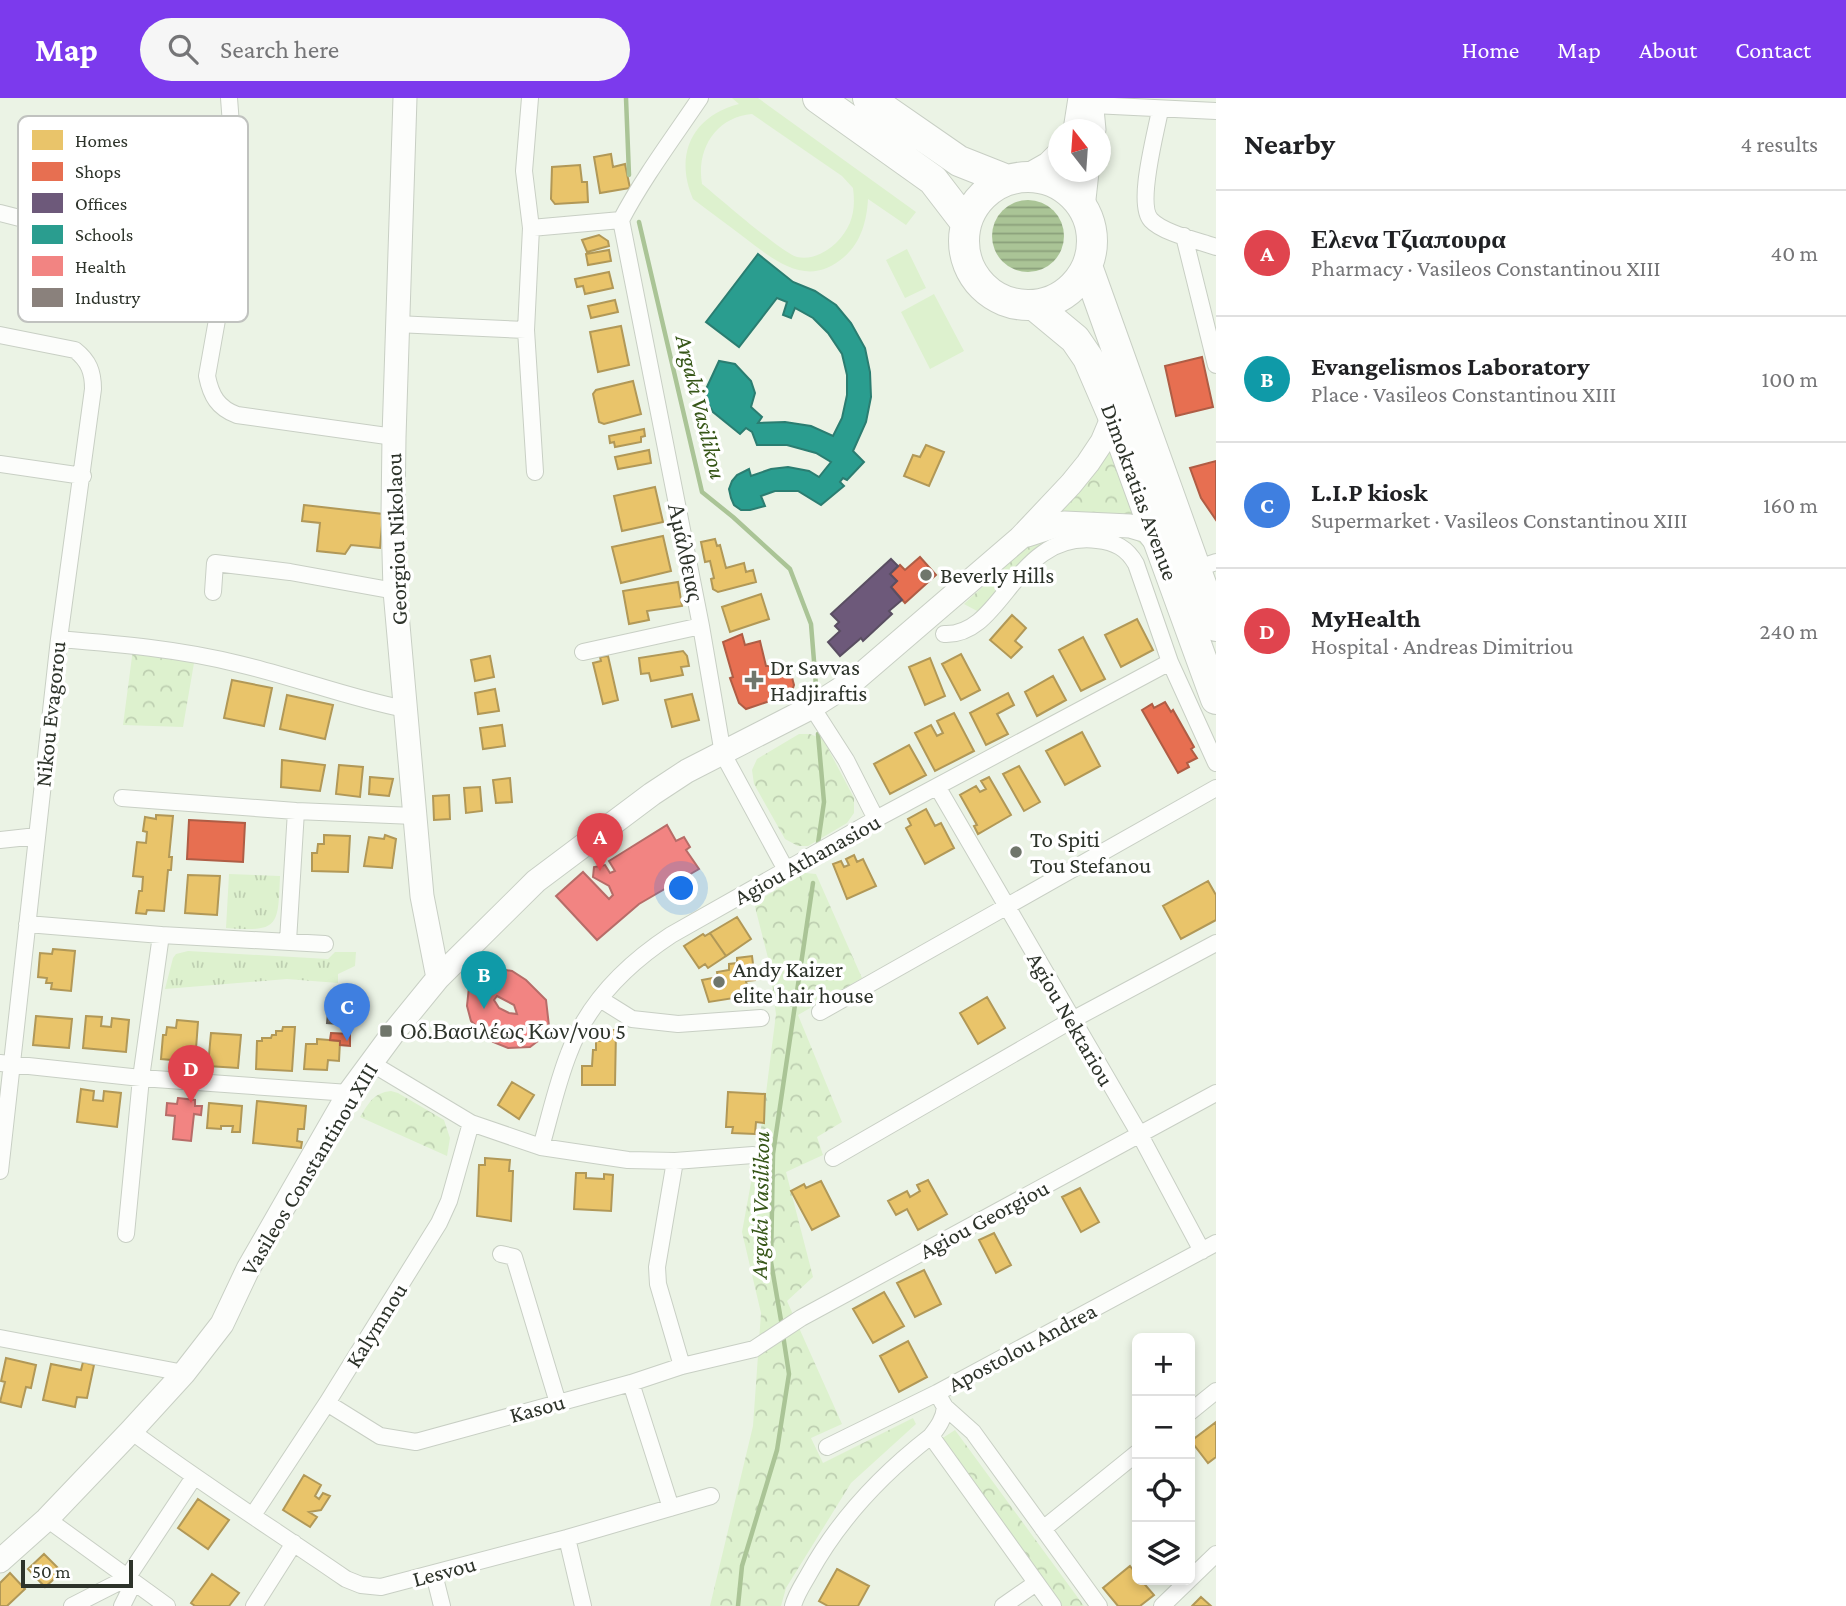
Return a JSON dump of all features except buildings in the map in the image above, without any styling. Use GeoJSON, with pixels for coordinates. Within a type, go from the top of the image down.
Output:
{"type":"FeatureCollection","features":[{"type":"Feature","properties":{"kind":"highway"},"geometry":{"type":"LineString","coordinates":[[818,98],[933,180],[966,223]]}},
{"type":"Feature","properties":{"kind":"highway"},"geometry":{"type":"LineString","coordinates":[[868,98],[959,161],[1016,179],[1047,180],[1068,191],[1083,208],[1092,240],[1087,266],[1078,281],[1065,293],[1034,305],[1013,304],[993,296],[978,282],[967,264],[963,243],[966,223],[975,204],[989,190],[1016,179]]}},
{"type":"Feature","properties":{"kind":"highway","name":"Dimokratias Avenue"},"geometry":{"type":"LineString","coordinates":[[1087,266],[1206,566],[1216,626]]}},
{"type":"Feature","properties":{"kind":"highway","name":"Dimokratias Avenue"},"geometry":{"type":"LineString","coordinates":[[1034,305],[1075,339],[1088,358],[1113,416],[1216,699]]}},
{"type":"Feature","properties":{"kind":"street"},"geometry":{"type":"LineString","coordinates":[[229,98],[231,116]]}},
{"type":"Feature","properties":{"kind":"street","name":"Georgiou Nikolaou"},"geometry":{"type":"LineString","coordinates":[[405,98],[396,324],[395,591],[422,896],[438,978]]}},
{"type":"Feature","properties":{"kind":"street"},"geometry":{"type":"LineString","coordinates":[[530,98],[524,171],[531,228],[526,330],[535,471]]}},
{"type":"Feature","properties":{"kind":"street"},"geometry":{"type":"LineString","coordinates":[[531,228],[621,220],[631,200],[637,195],[700,98]]}},
{"type":"Feature","properties":{"kind":"street"},"geometry":{"type":"LineString","coordinates":[[1088,100],[1160,110],[1216,111]]}},
{"type":"Feature","properties":{"kind":"street"},"geometry":{"type":"LineString","coordinates":[[1080,119],[1088,100]]}},
{"type":"Feature","properties":{"kind":"street"},"geometry":{"type":"LineString","coordinates":[[1088,100],[1092,119]]}},
{"type":"Feature","properties":{"kind":"street"},"geometry":{"type":"LineString","coordinates":[[1160,110],[1145,205],[1152,221],[1216,247]]}},
{"type":"Feature","properties":{"kind":"street"},"geometry":{"type":"LineString","coordinates":[[1016,179],[1048,164]]}},
{"type":"Feature","properties":{"kind":"street"},"geometry":{"type":"LineString","coordinates":[[1083,208],[1086,182]]}},
{"type":"Feature","properties":{"kind":"street"},"geometry":{"type":"LineString","coordinates":[[0,213],[18,218]]}},
{"type":"Feature","properties":{"kind":"street","name":"Αμάλθειας"},"geometry":{"type":"LineString","coordinates":[[621,220],[701,626],[723,754],[786,870]]}},
{"type":"Feature","properties":{"kind":"street"},"geometry":{"type":"LineString","coordinates":[[1184,236],[1216,365]]}},
{"type":"Feature","properties":{"kind":"street"},"geometry":{"type":"LineString","coordinates":[[217,322],[207,376],[210,391],[225,411],[237,415],[394,437]]}},
{"type":"Feature","properties":{"kind":"street"},"geometry":{"type":"LineString","coordinates":[[396,324],[526,330]]}},
{"type":"Feature","properties":{"kind":"street","name":"Nikou Evagorou"},"geometry":{"type":"LineString","coordinates":[[0,335],[65,346],[84,357],[90,365],[93,389],[59,639],[27,924],[6,1063],[0,1171]]}},
{"type":"Feature","properties":{"kind":"street","name":"Vasileos Constantinou XIII"},"geometry":{"type":"LineString","coordinates":[[0,1561],[47,1519],[131,1432],[184,1373],[222,1324],[248,1269],[349,1093],[438,978],[536,880],[652,794],[687,771],[812,706],[856,679],[1020,538],[1088,463],[1102,442],[1113,416]]}},
{"type":"Feature","properties":{"kind":"street"},"geometry":{"type":"LineString","coordinates":[[0,464],[83,476]]}},
{"type":"Feature","properties":{"kind":"street","name":"Vasileos Constantinou XIII"},"geometry":{"type":"LineString","coordinates":[[1020,538],[1053,525],[1077,522],[1140,528],[1151,535],[1160,547]]}},
{"type":"Feature","properties":{"kind":"street"},"geometry":{"type":"LineString","coordinates":[[944,634],[956,635],[978,624],[1031,562],[1043,552],[1071,541],[1085,539],[1114,543],[1123,548],[1136,564],[1170,663],[1216,763]]}},
{"type":"Feature","properties":{"kind":"street"},"geometry":{"type":"LineString","coordinates":[[213,592],[215,563],[290,572],[395,591]]}},
{"type":"Feature","properties":{"kind":"street"},"geometry":{"type":"LineString","coordinates":[[583,652],[701,626]]}},
{"type":"Feature","properties":{"kind":"street"},"geometry":{"type":"LineString","coordinates":[[59,639],[140,646],[238,663],[366,701],[405,709]]}},
{"type":"Feature","properties":{"kind":"street","name":"Agiou Athanasiou"},"geometry":{"type":"LineString","coordinates":[[541,1147],[569,1051],[600,999],[617,977],[640,955],[876,819],[1170,663]]}},
{"type":"Feature","properties":{"kind":"street"},"geometry":{"type":"LineString","coordinates":[[812,706],[846,760],[876,819]]}},
{"type":"Feature","properties":{"kind":"street","name":"Agiou Nektariou"},"geometry":{"type":"LineString","coordinates":[[938,788],[1072,1020],[1209,1247]]}},
{"type":"Feature","properties":{"kind":"street"},"geometry":{"type":"LineString","coordinates":[[820,1012],[1216,788]]}},
{"type":"Feature","properties":{"kind":"street"},"geometry":{"type":"LineString","coordinates":[[122,798],[296,811],[414,816]]}},
{"type":"Feature","properties":{"kind":"street"},"geometry":{"type":"LineString","coordinates":[[288,941],[296,811]]}},
{"type":"Feature","properties":{"kind":"street"},"geometry":{"type":"LineString","coordinates":[[0,840],[37,836]]}},
{"type":"Feature","properties":{"kind":"street"},"geometry":{"type":"LineString","coordinates":[[27,924],[325,944]]}},
{"type":"Feature","properties":{"kind":"street"},"geometry":{"type":"LineString","coordinates":[[126,1234],[141,1078],[162,935]]}},
{"type":"Feature","properties":{"kind":"street"},"geometry":{"type":"LineString","coordinates":[[833,1157],[1072,1020],[1216,943]]}},
{"type":"Feature","properties":{"kind":"street"},"geometry":{"type":"LineString","coordinates":[[600,999],[632,1019],[678,1024],[761,1018]]}},
{"type":"Feature","properties":{"kind":"street"},"geometry":{"type":"LineString","coordinates":[[6,1063],[141,1078],[349,1093]]}},
{"type":"Feature","properties":{"kind":"street"},"geometry":{"type":"LineString","coordinates":[[371,1063],[471,1123],[541,1147],[628,1160],[675,1161],[753,1155]]}},
{"type":"Feature","properties":{"kind":"street","name":"Agiou Georgiou"},"geometry":{"type":"LineString","coordinates":[[754,1349],[801,1318],[1216,1093]]}},
{"type":"Feature","properties":{"kind":"street","name":"Kalymnou"},"geometry":{"type":"LineString","coordinates":[[253,1515],[327,1403],[439,1223],[449,1201],[471,1123]]}},
{"type":"Feature","properties":{"kind":"street"},"geometry":{"type":"LineString","coordinates":[[675,1161],[657,1267],[658,1284],[682,1366]]}},
{"type":"Feature","properties":{"kind":"street","name":"Apostolou Andrea"},"geometry":{"type":"LineString","coordinates":[[827,1447],[941,1400],[1209,1247]]}},
{"type":"Feature","properties":{"kind":"street"},"geometry":{"type":"LineString","coordinates":[[500,1254],[514,1257],[558,1403]]}},
{"type":"Feature","properties":{"kind":"street"},"geometry":{"type":"LineString","coordinates":[[0,1338],[184,1373]]}},
{"type":"Feature","properties":{"kind":"street","name":"Kasou"},"geometry":{"type":"LineString","coordinates":[[327,1403],[380,1436],[416,1442],[631,1383],[682,1366],[754,1349]]}},
{"type":"Feature","properties":{"kind":"street"},"geometry":{"type":"LineString","coordinates":[[631,1383],[671,1508]]}},
{"type":"Feature","properties":{"kind":"street"},"geometry":{"type":"LineString","coordinates":[[1195,1408],[1216,1391]]}},
{"type":"Feature","properties":{"kind":"street"},"geometry":{"type":"LineString","coordinates":[[793,1606],[827,1542],[851,1511],[896,1465],[931,1436],[943,1419],[941,1400]]}},
{"type":"Feature","properties":{"kind":"street"},"geometry":{"type":"LineString","coordinates":[[941,1400],[973,1432],[1099,1606]]}},
{"type":"Feature","properties":{"kind":"street","name":"Lesvou"},"geometry":{"type":"LineString","coordinates":[[131,1432],[346,1579],[361,1585],[381,1587],[434,1574],[711,1496]]}},
{"type":"Feature","properties":{"kind":"street"},"geometry":{"type":"LineString","coordinates":[[931,1436],[1053,1606]]}},
{"type":"Feature","properties":{"kind":"street"},"geometry":{"type":"LineString","coordinates":[[1043,1529],[1132,1457]]}},
{"type":"Feature","properties":{"kind":"street"},"geometry":{"type":"LineString","coordinates":[[122,1606],[130,1580],[194,1477]]}},
{"type":"Feature","properties":{"kind":"street"},"geometry":{"type":"LineString","coordinates":[[47,1519],[167,1606]]}},
{"type":"Feature","properties":{"kind":"street"},"geometry":{"type":"LineString","coordinates":[[567,1538],[583,1606]]}},
{"type":"Feature","properties":{"kind":"street"},"geometry":{"type":"LineString","coordinates":[[254,1606],[294,1543]]}},
{"type":"Feature","properties":{"kind":"street"},"geometry":{"type":"LineString","coordinates":[[1195,1573],[1216,1553]]}},
{"type":"Feature","properties":{"kind":"street"},"geometry":{"type":"LineString","coordinates":[[434,1574],[442,1606]]}},
{"type":"Feature","properties":{"kind":"street"},"geometry":{"type":"LineString","coordinates":[[72,1606],[130,1580]]}},
{"type":"Feature","properties":{"kind":"street"},"geometry":{"type":"LineString","coordinates":[[1003,1606],[1037,1583]]}},
{"type":"Feature","properties":{"kind":"street"},"geometry":{"type":"LineString","coordinates":[[1161,1606],[1183,1585]]}},
{"type":"Feature","properties":{"kind":"green space"},"geometry":{"type":"Polygon","coordinates":[[[732,98],[758,98],[916,212],[906,225],[868,199],[862,231],[855,245],[844,257],[818,271],[805,271],[780,263],[693,199],[688,183],[686,167],[691,139],[709,118],[739,104],[732,98]],[[752,114],[739,116],[719,128],[706,147],[701,171],[702,184],[778,246],[803,258],[813,257],[827,250],[836,243],[849,224],[854,204],[853,188],[842,176],[752,114]]]}},
{"type":"Feature","properties":{"kind":"green space"},"geometry":{"type":"Polygon","coordinates":[[[907,249],[926,288],[905,298],[886,260],[907,249]]]}},
{"type":"Feature","properties":{"kind":"green space"},"geometry":{"type":"Polygon","coordinates":[[[934,294],[964,351],[930,369],[901,312],[934,294]]]}},
{"type":"Feature","properties":{"kind":"green space"},"geometry":{"type":"Polygon","coordinates":[[[1111,440],[1159,560],[1137,541],[1122,536],[1074,535],[979,612],[964,604],[1016,556],[1079,485],[1111,440]]]}},
{"type":"Feature","properties":{"kind":"green space"},"geometry":{"type":"Polygon","coordinates":[[[133,649],[194,663],[183,727],[123,725],[133,649]]]}},
{"type":"Feature","properties":{"kind":"green space"},"geometry":{"type":"Polygon","coordinates":[[[799,734],[810,734],[823,739],[854,798],[854,813],[847,823],[808,846],[798,846],[785,839],[754,784],[752,770],[757,759],[799,734]]]}},
{"type":"Feature","properties":{"kind":"green space"},"geometry":{"type":"Polygon","coordinates":[[[805,873],[816,874],[862,978],[798,1015],[842,1122],[817,1137],[823,1155],[786,1172],[813,1277],[787,1301],[842,1424],[811,1438],[823,1463],[913,1418],[916,1424],[851,1483],[786,1588],[781,1606],[710,1606],[753,1426],[761,1313],[742,1232],[763,1117],[776,1014],[768,958],[754,903],[805,873]]]}},
{"type":"Feature","properties":{"kind":"green space"},"geometry":{"type":"Polygon","coordinates":[[[229,874],[280,876],[278,906],[272,923],[257,929],[226,928],[229,874]]]}},
{"type":"Feature","properties":{"kind":"green space"},"geometry":{"type":"Polygon","coordinates":[[[188,951],[328,959],[335,952],[356,952],[355,966],[338,974],[338,983],[287,979],[165,989],[173,958],[176,954],[188,951]]]}},
{"type":"Feature","properties":{"kind":"green space"},"geometry":{"type":"Polygon","coordinates":[[[391,1091],[444,1120],[450,1138],[447,1156],[360,1117],[376,1096],[391,1091]]]}},
{"type":"Feature","properties":{"kind":"green space"},"geometry":{"type":"Polygon","coordinates":[[[955,1430],[1084,1606],[1056,1606],[935,1443],[955,1430]]]}},
{"type":"Feature","properties":{"kind":"shaded area"},"geometry":{"type":"Polygon","coordinates":[[[1028,200],[1048,206],[1058,216],[1064,236],[1058,256],[1048,266],[1028,272],[1008,266],[998,256],[992,236],[998,216],[1008,206],[1028,200]]]}},
{"type":"Feature","properties":{"kind":"waterway","name":"Argaki Vasilikou"},"geometry":{"type":"LineString","coordinates":[[626,98],[629,175]]}},
{"type":"Feature","properties":{"kind":"waterway","name":"Argaki Vasilikou"},"geometry":{"type":"LineString","coordinates":[[639,222],[702,492],[790,569],[811,624],[816,686]]}},
{"type":"Feature","properties":{"kind":"waterway","name":"Argaki Vasilikou"},"geometry":{"type":"LineString","coordinates":[[818,734],[824,802],[818,843]]}},
{"type":"Feature","properties":{"kind":"waterway","name":"Argaki Vasilikou"},"geometry":{"type":"LineString","coordinates":[[782,1326],[771,1262],[773,1154],[813,883]]}},
{"type":"Feature","properties":{"kind":"waterway","name":"Argaki Vasilikou"},"geometry":{"type":"LineString","coordinates":[[738,1606],[742,1566],[777,1450],[789,1374],[783,1335]]}},
{"type":"Feature","properties":{"kind":"place","name":"Beverly Hills"},"geometry":{"type":"Point","coordinates":[926,575]}},
{"type":"Feature","properties":{"kind":"place","name":"Dr Savvas Hadjiraftis"},"geometry":{"type":"Point","coordinates":[754,680]}},
{"type":"Feature","properties":{"kind":"place","name":"To Spiti Tou Stefanou"},"geometry":{"type":"Point","coordinates":[1016,852]}},
{"type":"Feature","properties":{"kind":"place","name":"Ελενα Τζιαπουρα"},"geometry":{"type":"Point","coordinates":[600,871]}},
{"type":"Feature","properties":{"kind":"place","name":"Andy Kaizer elite hair house"},"geometry":{"type":"Point","coordinates":[719,982]}},
{"type":"Feature","properties":{"kind":"place","name":"Evangelismos Laboratory"},"geometry":{"type":"Point","coordinates":[484,1009]}},
{"type":"Feature","properties":{"kind":"place","name":"Οδ.Βασιλέως Κων/νου 5"},"geometry":{"type":"Point","coordinates":[386,1031]}},
{"type":"Feature","properties":{"kind":"place","name":"L.I.P kiosk"},"geometry":{"type":"Point","coordinates":[347,1041]}},
{"type":"Feature","properties":{"kind":"place","name":"MyHealth"},"geometry":{"type":"Point","coordinates":[191,1103]}}]}
